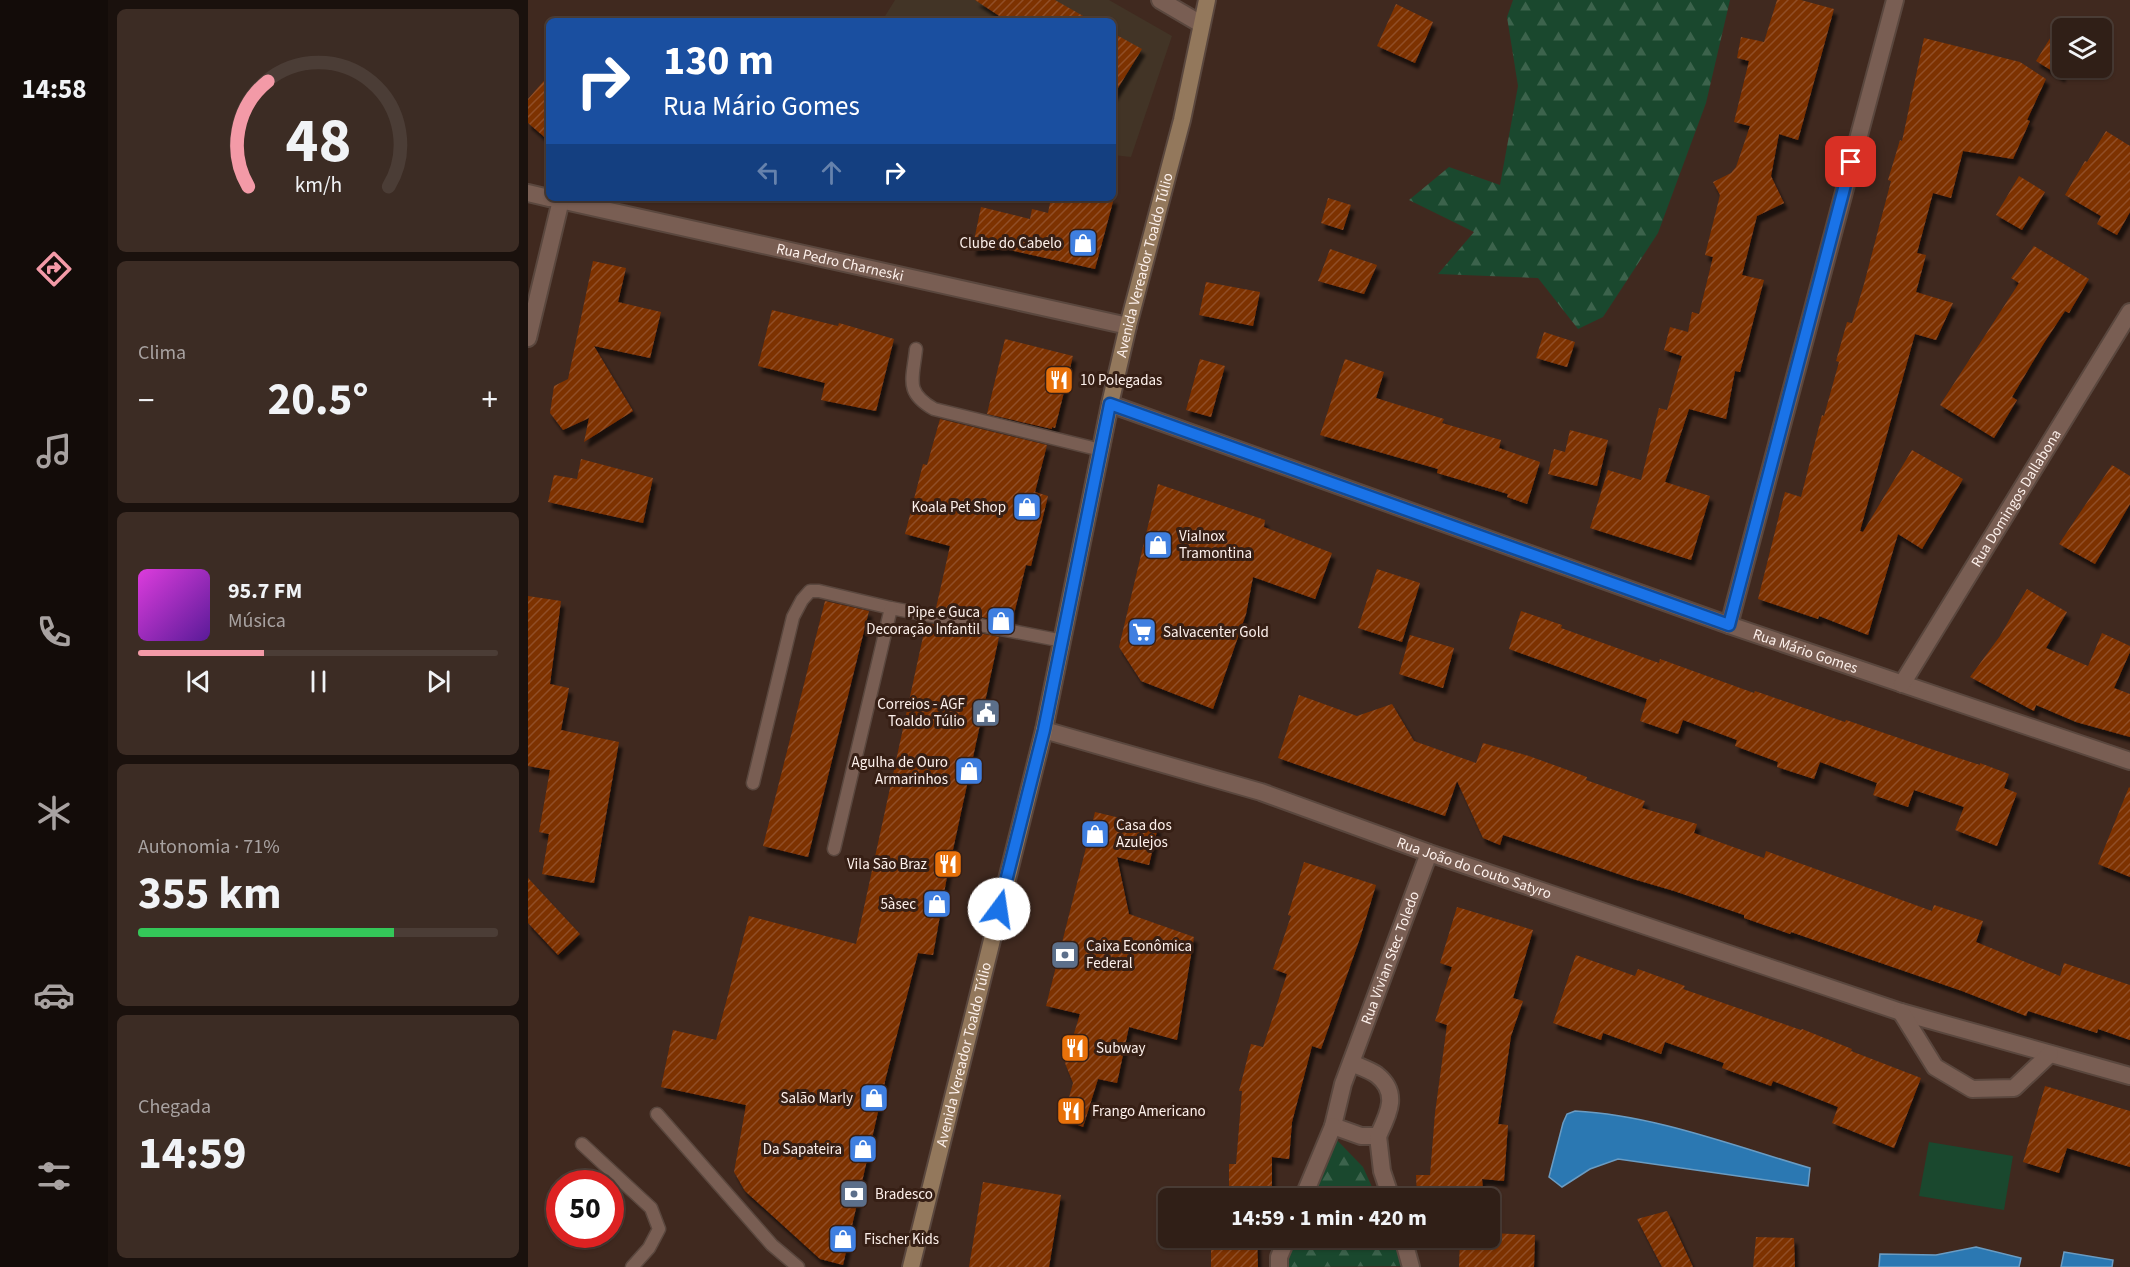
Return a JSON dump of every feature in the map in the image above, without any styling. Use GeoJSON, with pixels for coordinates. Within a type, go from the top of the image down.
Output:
{"type":"FeatureCollection","features":[{"type":"Feature","properties":{"kind":"main road","name":"Avenida Vereador Toaldo Túlio"},"geometry":{"type":"LineString","coordinates":[[911,1267],[1044,730],[1110,404],[1182,120],[1207,0]]}},
{"type":"Feature","properties":{"kind":"street"},"geometry":{"type":"LineString","coordinates":[[1160,0],[1201,24]]}},
{"type":"Feature","properties":{"kind":"street"},"geometry":{"type":"LineString","coordinates":[[1729,625],[1894,0]]}},
{"type":"Feature","properties":{"kind":"street","name":"Rua Pedro Charneski"},"geometry":{"type":"LineString","coordinates":[[528,193],[546,197]]}},
{"type":"Feature","properties":{"kind":"street"},"geometry":{"type":"LineString","coordinates":[[528,338],[554,201]]}},
{"type":"Feature","properties":{"kind":"street","name":"Rua Pedro Charneski"},"geometry":{"type":"LineString","coordinates":[[563,201],[1128,327]]}},
{"type":"Feature","properties":{"kind":"street","name":"Rua Domingos Dallabona"},"geometry":{"type":"LineString","coordinates":[[1902,684],[2130,312]]}},
{"type":"Feature","properties":{"kind":"street","name":"Rua Mário Gomes"},"geometry":{"type":"LineString","coordinates":[[1110,404],[1729,625],[2130,761]]}},
{"type":"Feature","properties":{"kind":"street","name":"Rua João do Couto Satyro"},"geometry":{"type":"LineString","coordinates":[[1044,730],[1261,792],[1430,853],[1901,1012],[2130,1076]]}},
{"type":"Feature","properties":{"kind":"street","name":"Rua Vivian Stec Toledo"},"geometry":{"type":"LineString","coordinates":[[1308,1188],[1333,1126],[1343,1084],[1430,853]]}},
{"type":"Feature","properties":{"kind":"street"},"geometry":{"type":"LineString","coordinates":[[1901,1012],[1935,1066],[1972,1089],[2014,1088],[2050,1054]]}},
{"type":"Feature","properties":{"kind":"street"},"geometry":{"type":"LineString","coordinates":[[1352,1063],[1378,1076],[1387,1088],[1392,1103],[1378,1136],[1382,1171],[1388,1188]]}},
{"type":"Feature","properties":{"kind":"street"},"geometry":{"type":"LineString","coordinates":[[1333,1126],[1361,1136],[1378,1136]]}},
{"type":"Feature","properties":{"kind":"street"},"geometry":{"type":"LineString","coordinates":[[1279,1267],[1283,1248]]}},
{"type":"Feature","properties":{"kind":"street"},"geometry":{"type":"LineString","coordinates":[[1406,1248],[1411,1267]]}},
{"type":"Feature","properties":{"kind":"lane"},"geometry":{"type":"LineString","coordinates":[[916,349],[912,389],[921,401],[934,409],[1101,450]]}},
{"type":"Feature","properties":{"kind":"lane"},"geometry":{"type":"LineString","coordinates":[[753,783],[793,617],[810,591],[1063,641]]}},
{"type":"Feature","properties":{"kind":"lane"},"geometry":{"type":"LineString","coordinates":[[834,849],[891,608]]}},
{"type":"Feature","properties":{"kind":"lane"},"geometry":{"type":"LineString","coordinates":[[657,1113],[772,1245],[798,1267]]}},
{"type":"Feature","properties":{"kind":"lane"},"geometry":{"type":"LineString","coordinates":[[582,1144],[651,1208],[658,1229],[649,1248],[632,1267]]}},
{"type":"Feature","properties":{"kind":"shaded area"},"geometry":{"type":"Polygon","coordinates":[[[895,0],[1109,0],[1172,36],[1131,157],[1116,155],[1116,18],[884,18],[895,0]]]}},
{"type":"Feature","properties":{"kind":"green space"},"geometry":{"type":"Polygon","coordinates":[[[1513,0],[1730,0],[1706,103],[1658,233],[1603,317],[1578,329],[1538,278],[1438,274],[1474,232],[1409,200],[1449,167],[1500,185],[1518,86],[1507,17],[1513,0]]]}},
{"type":"Feature","properties":{"kind":"green space"},"geometry":{"type":"Polygon","coordinates":[[[1334,1137],[1363,1167],[1372,1188],[1313,1188],[1334,1137]]]}},
{"type":"Feature","properties":{"kind":"green space"},"geometry":{"type":"Polygon","coordinates":[[[1929,1142],[2013,1156],[2004,1210],[1919,1196],[1929,1142]]]}},
{"type":"Feature","properties":{"kind":"green space"},"geometry":{"type":"Polygon","coordinates":[[[1290,1248],[1400,1248],[1408,1266],[1285,1267],[1290,1248]]]}},
{"type":"Feature","properties":{"kind":"water"},"geometry":{"type":"Polygon","coordinates":[[[1575,1111],[1634,1118],[1664,1125],[1810,1168],[1808,1186],[1618,1159],[1590,1169],[1562,1187],[1549,1177],[1563,1123],[1567,1114],[1575,1111]]]}},
{"type":"Feature","properties":{"kind":"water"},"geometry":{"type":"Polygon","coordinates":[[[1976,1247],[2021,1258],[2019,1267],[1879,1267],[1880,1254],[1936,1255],[1976,1247]]]}},
{"type":"Feature","properties":{"kind":"water"},"geometry":{"type":"Polygon","coordinates":[[[2064,1252],[2113,1260],[2112,1267],[2061,1267],[2064,1252]]]}},
{"type":"Feature","properties":{"kind":"building"},"geometry":{"type":"Polygon","coordinates":[[[975,0],[1055,0],[1087,18],[1002,18],[975,0]]]}},
{"type":"Feature","properties":{"kind":"building"},"geometry":{"type":"Polygon","coordinates":[[[1777,0],[1801,0],[1834,9],[1798,140],[1779,134],[1771,176],[1784,203],[1757,216],[1742,275],[1764,280],[1740,372],[1735,371],[1726,419],[1689,409],[1665,482],[1710,496],[1691,560],[1590,528],[1608,470],[1641,480],[1659,408],[1667,410],[1682,356],[1664,350],[1670,327],[1688,332],[1692,312],[1699,314],[1713,257],[1705,255],[1720,195],[1713,182],[1731,173],[1736,167],[1750,126],[1734,122],[1749,61],[1737,58],[1741,37],[1764,42],[1777,0]]]}},
{"type":"Feature","properties":{"kind":"building"},"geometry":{"type":"Polygon","coordinates":[[[1396,4],[1433,22],[1415,63],[1377,46],[1396,4]]]}},
{"type":"Feature","properties":{"kind":"building"},"geometry":{"type":"Polygon","coordinates":[[[1116,35],[1142,49],[1116,91],[1116,35]]]}},
{"type":"Feature","properties":{"kind":"building"},"geometry":{"type":"Polygon","coordinates":[[[2052,35],[2052,71],[2036,61],[2052,35]]]}},
{"type":"Feature","properties":{"kind":"building"},"geometry":{"type":"Polygon","coordinates":[[[1924,38],[2020,62],[2046,79],[2027,120],[2030,121],[2013,159],[1963,151],[1951,198],[1933,193],[1917,253],[1926,255],[1916,292],[1953,303],[1936,340],[1915,334],[1860,531],[1863,532],[1912,450],[1963,479],[1922,549],[1898,534],[1868,635],[1819,616],[1818,619],[1758,599],[1785,492],[1801,497],[1822,415],[1824,416],[1839,362],[1836,361],[1847,322],[1852,323],[1864,284],[1891,181],[1888,180],[1900,140],[1902,141],[1924,38]]]}},
{"type":"Feature","properties":{"kind":"building"},"geometry":{"type":"Polygon","coordinates":[[[546,78],[546,138],[528,123],[528,99],[546,78]]]}},
{"type":"Feature","properties":{"kind":"building"},"geometry":{"type":"Polygon","coordinates":[[[2106,131],[2130,146],[2130,212],[2117,235],[2097,224],[2101,216],[2065,195],[2106,131]]]}},
{"type":"Feature","properties":{"kind":"building"},"geometry":{"type":"Polygon","coordinates":[[[2019,176],[2045,192],[2022,230],[1996,215],[2019,176]]]}},
{"type":"Feature","properties":{"kind":"building"},"geometry":{"type":"Polygon","coordinates":[[[1328,198],[1351,205],[1343,230],[1321,223],[1328,198]]]}},
{"type":"Feature","properties":{"kind":"building"},"geometry":{"type":"Polygon","coordinates":[[[1050,201],[1113,201],[1095,269],[1005,249],[972,250],[981,207],[1030,219],[1032,209],[1048,213],[1050,201]]]}},
{"type":"Feature","properties":{"kind":"building"},"geometry":{"type":"Polygon","coordinates":[[[2034,246],[2089,279],[2069,313],[2065,311],[2044,343],[2012,397],[2017,400],[1994,438],[1940,405],[2019,283],[2011,278],[2034,246]]]}},
{"type":"Feature","properties":{"kind":"building"},"geometry":{"type":"Polygon","coordinates":[[[1330,249],[1377,265],[1364,294],[1318,281],[1330,249]]]}},
{"type":"Feature","properties":{"kind":"building"},"geometry":{"type":"Polygon","coordinates":[[[593,261],[626,268],[618,302],[661,312],[650,358],[594,346],[633,411],[584,442],[589,418],[563,430],[550,413],[554,386],[568,379],[593,261]]]}},
{"type":"Feature","properties":{"kind":"building"},"geometry":{"type":"Polygon","coordinates":[[[1206,282],[1260,292],[1253,326],[1199,315],[1206,282]]]}},
{"type":"Feature","properties":{"kind":"building"},"geometry":{"type":"Polygon","coordinates":[[[772,310],[838,326],[839,323],[894,339],[876,411],[821,400],[825,383],[758,366],[772,310]]]}},
{"type":"Feature","properties":{"kind":"building"},"geometry":{"type":"Polygon","coordinates":[[[1544,332],[1575,342],[1567,367],[1536,358],[1544,332]]]}},
{"type":"Feature","properties":{"kind":"building"},"geometry":{"type":"Polygon","coordinates":[[[1005,339],[1073,356],[1055,428],[987,414],[1005,339]]]}},
{"type":"Feature","properties":{"kind":"building"},"geometry":{"type":"Polygon","coordinates":[[[1200,359],[1225,366],[1211,417],[1186,410],[1200,359]]]}},
{"type":"Feature","properties":{"kind":"building"},"geometry":{"type":"Polygon","coordinates":[[[1345,359],[1384,372],[1376,398],[1444,419],[1442,423],[1501,440],[1499,448],[1540,462],[1527,504],[1507,497],[1508,494],[1437,473],[1438,469],[1320,435],[1345,359]]]}},
{"type":"Feature","properties":{"kind":"building"},"geometry":{"type":"Polygon","coordinates":[[[940,419],[1047,445],[1035,492],[1048,496],[1031,566],[1026,565],[1013,618],[1003,615],[1002,621],[936,608],[950,546],[905,534],[923,464],[927,465],[940,419]]]}},
{"type":"Feature","properties":{"kind":"building"},"geometry":{"type":"Polygon","coordinates":[[[1570,430],[1608,440],[1597,486],[1548,474],[1554,449],[1565,452],[1570,430]]]}},
{"type":"Feature","properties":{"kind":"building"},"geometry":{"type":"Polygon","coordinates":[[[581,459],[653,478],[643,523],[548,502],[554,475],[577,479],[581,459]]]}},
{"type":"Feature","properties":{"kind":"building"},"geometry":{"type":"Polygon","coordinates":[[[2112,465],[2130,476],[2130,504],[2095,564],[2059,544],[2112,465]]]}},
{"type":"Feature","properties":{"kind":"building"},"geometry":{"type":"Polygon","coordinates":[[[1158,484],[1265,520],[1264,527],[1332,553],[1315,599],[1253,577],[1246,614],[1213,709],[1141,681],[1119,647],[1158,484]]]}},
{"type":"Feature","properties":{"kind":"building"},"geometry":{"type":"Polygon","coordinates":[[[1377,569],[1420,583],[1402,642],[1358,628],[1377,569]]]}},
{"type":"Feature","properties":{"kind":"building"},"geometry":{"type":"Polygon","coordinates":[[[2027,589],[2067,612],[2046,648],[2088,666],[2102,633],[2130,646],[2130,652],[2114,688],[2130,694],[2130,737],[2076,722],[2036,705],[2034,711],[1970,677],[2000,636],[2027,589]]]}},
{"type":"Feature","properties":{"kind":"building"},"geometry":{"type":"Polygon","coordinates":[[[528,596],[561,601],[550,684],[569,688],[561,730],[619,742],[594,883],[542,874],[549,834],[539,832],[550,770],[528,766],[528,596]]]}},
{"type":"Feature","properties":{"kind":"building"},"geometry":{"type":"Polygon","coordinates":[[[825,601],[869,611],[808,857],[763,846],[825,601]]]}},
{"type":"Feature","properties":{"kind":"building"},"geometry":{"type":"Polygon","coordinates":[[[1521,611],[1562,625],[1561,628],[1659,663],[1660,659],[1754,693],[1755,691],[2009,774],[2004,788],[2017,793],[1997,846],[1955,830],[1964,807],[1914,790],[1908,807],[1873,795],[1877,783],[1820,762],[1814,779],[1777,767],[1778,762],[1735,746],[1737,740],[1683,720],[1678,734],[1640,721],[1647,699],[1509,649],[1521,611]]]}},
{"type":"Feature","properties":{"kind":"building"},"geometry":{"type":"Polygon","coordinates":[[[926,623],[999,637],[946,882],[933,955],[918,953],[886,1077],[843,1265],[820,1259],[745,1191],[734,1172],[746,1105],[661,1087],[673,1030],[716,1040],[749,916],[856,944],[926,623]]]}},
{"type":"Feature","properties":{"kind":"building"},"geometry":{"type":"Polygon","coordinates":[[[1410,635],[1454,648],[1443,688],[1399,674],[1410,635]]]}},
{"type":"Feature","properties":{"kind":"building"},"geometry":{"type":"Polygon","coordinates":[[[1299,695],[1357,716],[1392,704],[1414,741],[1476,763],[1483,743],[1529,756],[1645,801],[1642,808],[1697,824],[1694,833],[1764,858],[1766,851],[1932,911],[1934,905],[1983,921],[1976,942],[2060,976],[2064,963],[2130,985],[2130,1040],[2098,1029],[2097,1033],[2028,1011],[2026,1016],[1962,991],[1744,918],[1744,915],[1503,835],[1500,845],[1483,838],[1457,781],[1445,816],[1278,758],[1299,695]]]}},
{"type":"Feature","properties":{"kind":"building"},"geometry":{"type":"Polygon","coordinates":[[[2130,788],[2130,877],[2098,864],[2130,788]]]}},
{"type":"Feature","properties":{"kind":"building"},"geometry":{"type":"Polygon","coordinates":[[[1095,812],[1158,827],[1149,865],[1117,857],[1129,914],[1194,937],[1177,1040],[1129,1027],[1117,1083],[1098,1079],[1083,1127],[1063,1119],[1073,1083],[1065,1063],[1080,1014],[1046,1006],[1095,812]]]}},
{"type":"Feature","properties":{"kind":"building"},"geometry":{"type":"Polygon","coordinates":[[[1304,862],[1376,885],[1321,1049],[1312,1046],[1292,1122],[1289,1159],[1272,1157],[1272,1188],[1229,1188],[1229,1164],[1236,1164],[1242,1091],[1239,1091],[1251,1044],[1263,1047],[1287,974],[1273,969],[1291,916],[1288,915],[1304,862]]]}},
{"type":"Feature","properties":{"kind":"building"},"geometry":{"type":"Polygon","coordinates":[[[528,878],[580,934],[558,955],[528,923],[528,878]]]}},
{"type":"Feature","properties":{"kind":"building"},"geometry":{"type":"Polygon","coordinates":[[[1457,907],[1533,930],[1513,998],[1523,1001],[1511,1036],[1498,1124],[1508,1125],[1504,1181],[1482,1179],[1483,1188],[1417,1188],[1416,1175],[1430,1175],[1435,1113],[1447,1025],[1435,1021],[1452,967],[1440,963],[1457,907]]]}},
{"type":"Feature","properties":{"kind":"building"},"geometry":{"type":"Polygon","coordinates":[[[1576,955],[1635,976],[1638,969],[1685,986],[1683,989],[1802,1029],[1921,1078],[1894,1148],[1832,1123],[1838,1107],[1773,1081],[1771,1086],[1722,1068],[1724,1063],[1665,1042],[1661,1054],[1603,1033],[1601,1040],[1553,1023],[1576,955]]]}},
{"type":"Feature","properties":{"kind":"building"},"geometry":{"type":"Polygon","coordinates":[[[2045,1086],[2130,1111],[2130,1167],[2067,1148],[2059,1173],[2023,1162],[2045,1086]]]}},
{"type":"Feature","properties":{"kind":"building"},"geometry":{"type":"Polygon","coordinates":[[[983,1182],[1061,1195],[1049,1267],[969,1267],[983,1182]]]}},
{"type":"Feature","properties":{"kind":"building"},"geometry":{"type":"Polygon","coordinates":[[[1667,1211],[1693,1267],[1662,1267],[1637,1219],[1667,1211]]]}},
{"type":"Feature","properties":{"kind":"building"},"geometry":{"type":"Polygon","coordinates":[[[1500,1233],[1535,1235],[1534,1267],[1459,1267],[1460,1248],[1500,1248],[1500,1233]]]}},
{"type":"Feature","properties":{"kind":"building"},"geometry":{"type":"Polygon","coordinates":[[[1756,1237],[1794,1238],[1795,1267],[1753,1267],[1756,1237]]]}},
{"type":"Feature","properties":{"kind":"building"},"geometry":{"type":"Polygon","coordinates":[[[1211,1248],[1257,1248],[1258,1267],[1211,1267],[1211,1248]]]}},
{"type":"Feature","properties":{"kind":"place","name":"Clube do Cabelo"},"geometry":{"type":"Point","coordinates":[1083,243]}},
{"type":"Feature","properties":{"kind":"place","name":"10 Polegadas"},"geometry":{"type":"Point","coordinates":[1059,380]}},
{"type":"Feature","properties":{"kind":"place","name":"Koala Pet Shop"},"geometry":{"type":"Point","coordinates":[1027,507]}},
{"type":"Feature","properties":{"kind":"place","name":"ViaInox Tramontina"},"geometry":{"type":"Point","coordinates":[1158,545]}},
{"type":"Feature","properties":{"kind":"place","name":"Pipe e Guca Decoração Infantil"},"geometry":{"type":"Point","coordinates":[1001,621]}},
{"type":"Feature","properties":{"kind":"place","name":"Salvacenter Gold"},"geometry":{"type":"Point","coordinates":[1142,632]}},
{"type":"Feature","properties":{"kind":"place","name":"Correios - AGF Toaldo Túlio"},"geometry":{"type":"Point","coordinates":[986,713]}},
{"type":"Feature","properties":{"kind":"place","name":"Agulha de Ouro Armarinhos"},"geometry":{"type":"Point","coordinates":[969,771]}},
{"type":"Feature","properties":{"kind":"place","name":"Casa dos Azulejos"},"geometry":{"type":"Point","coordinates":[1095,834]}},
{"type":"Feature","properties":{"kind":"place","name":"Vila São Braz"},"geometry":{"type":"Point","coordinates":[948,864]}},
{"type":"Feature","properties":{"kind":"place","name":"5àsec"},"geometry":{"type":"Point","coordinates":[937,904]}},
{"type":"Feature","properties":{"kind":"place","name":"Caixa Econômica Federal"},"geometry":{"type":"Point","coordinates":[1065,955]}},
{"type":"Feature","properties":{"kind":"place","name":"Subway"},"geometry":{"type":"Point","coordinates":[1075,1048]}},
{"type":"Feature","properties":{"kind":"place","name":"Salão Marly"},"geometry":{"type":"Point","coordinates":[874,1098]}},
{"type":"Feature","properties":{"kind":"place","name":"Frango Americano"},"geometry":{"type":"Point","coordinates":[1071,1111]}},
{"type":"Feature","properties":{"kind":"place","name":"Da Sapateira"},"geometry":{"type":"Point","coordinates":[863,1149]}},
{"type":"Feature","properties":{"kind":"place","name":"Bradesco"},"geometry":{"type":"Point","coordinates":[854,1194]}},
{"type":"Feature","properties":{"kind":"place","name":"Fischer Kids"},"geometry":{"type":"Point","coordinates":[843,1239]}},
{"type":"Feature","properties":{"kind":"route"},"geometry":{"type":"LineString","coordinates":[[999,909],[1044,730],[1110,404],[1729,625],[1851,162]]}}]}
